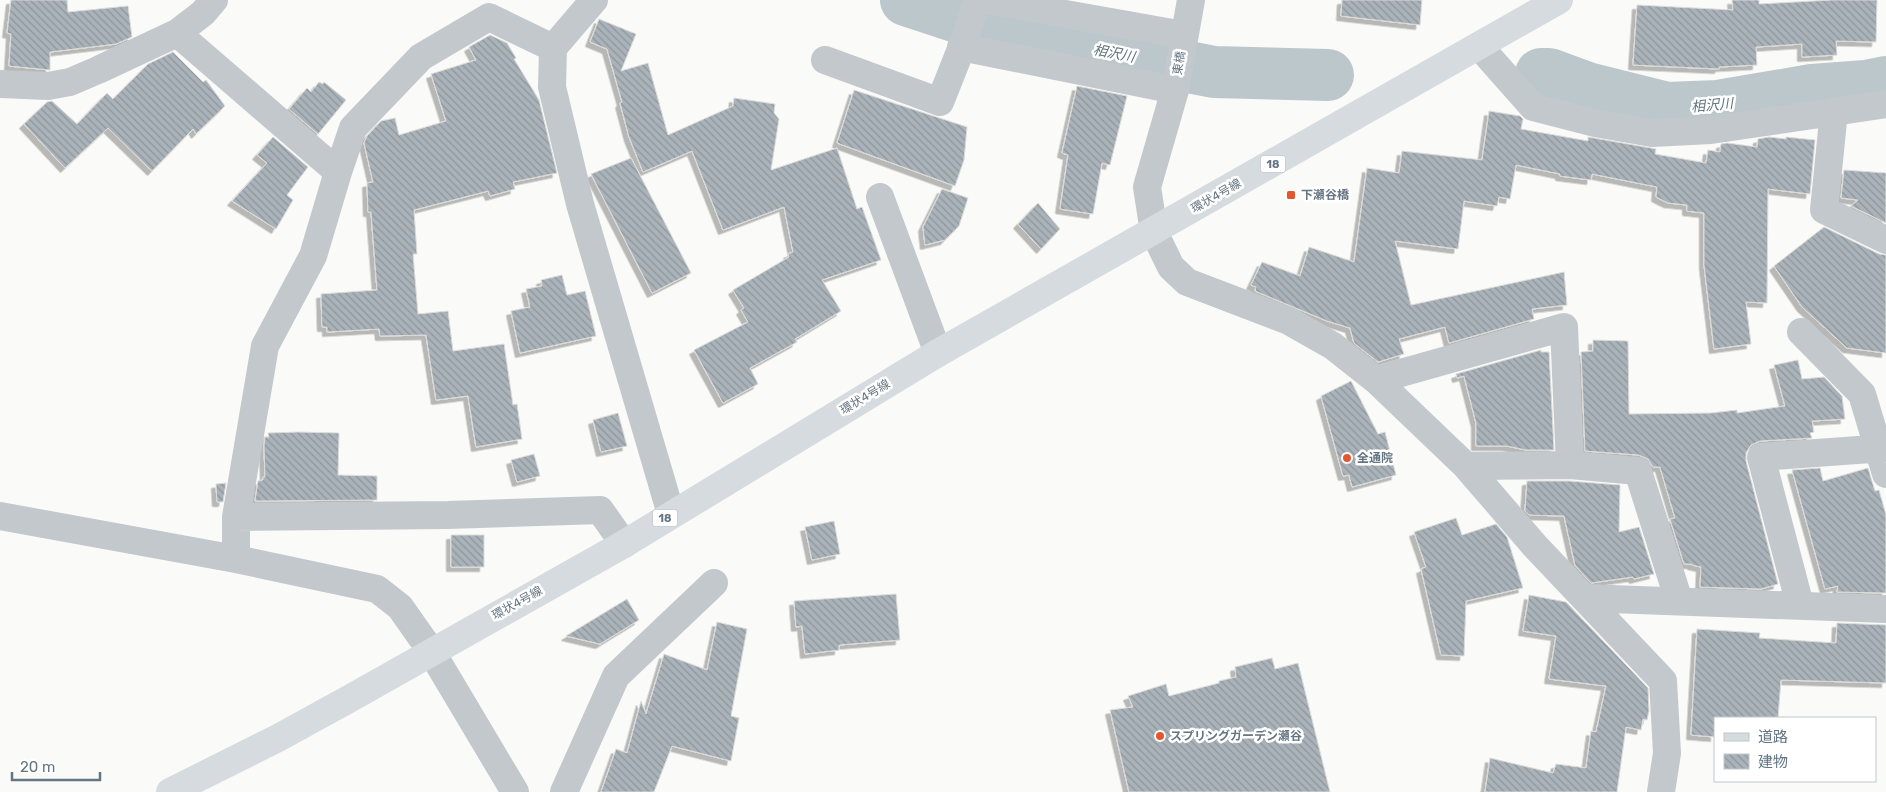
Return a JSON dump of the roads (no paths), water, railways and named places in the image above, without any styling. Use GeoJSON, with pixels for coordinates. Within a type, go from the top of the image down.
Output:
{"type":"FeatureCollection","features":[{"type":"Feature","properties":{"kind":"main road","name":"環状4号線"},"geometry":{"type":"LineString","coordinates":[[170,792],[278,738],[624,544],[938,353],[1154,232],[1559,0]]}},
{"type":"Feature","properties":{"kind":"street"},"geometry":{"type":"LineString","coordinates":[[0,84],[48,86],[70,82],[177,33],[203,13],[214,0]]}},
{"type":"Feature","properties":{"kind":"street"},"geometry":{"type":"LineString","coordinates":[[594,0],[553,48],[552,87],[580,204],[671,514]]}},
{"type":"Feature","properties":{"kind":"street","name":"東橋"},"geometry":{"type":"LineString","coordinates":[[1191,0],[1175,86],[1147,186],[1154,232],[1171,267],[1187,282],[1289,321],[1333,346],[1376,380],[1466,466],[1535,546],[1663,681],[1667,753],[1661,792]]}},
{"type":"Feature","properties":{"kind":"street"},"geometry":{"type":"LineString","coordinates":[[825,60],[940,102],[979,3],[1183,39]]}},
{"type":"Feature","properties":{"kind":"street"},"geometry":{"type":"LineString","coordinates":[[236,559],[236,517],[266,346],[313,256],[338,172],[354,128],[421,57],[489,17],[553,48]]}},
{"type":"Feature","properties":{"kind":"street"},"geometry":{"type":"LineString","coordinates":[[177,33],[338,172]]}},
{"type":"Feature","properties":{"kind":"street"},"geometry":{"type":"LineString","coordinates":[[963,43],[1175,86]]}},
{"type":"Feature","properties":{"kind":"street"},"geometry":{"type":"LineString","coordinates":[[1480,46],[1533,107],[1595,123],[1652,133],[1711,130],[1886,104]]}},
{"type":"Feature","properties":{"kind":"street"},"geometry":{"type":"LineString","coordinates":[[1834,112],[1824,210],[1886,240]]}},
{"type":"Feature","properties":{"kind":"street"},"geometry":{"type":"LineString","coordinates":[[880,197],[938,353]]}},
{"type":"Feature","properties":{"kind":"street"},"geometry":{"type":"LineString","coordinates":[[1376,380],[1564,327],[1570,465]]}},
{"type":"Feature","properties":{"kind":"street"},"geometry":{"type":"LineString","coordinates":[[1801,332],[1862,394],[1882,448],[1886,474]]}},
{"type":"Feature","properties":{"kind":"street"},"geometry":{"type":"LineString","coordinates":[[1800,605],[1762,457],[1882,448]]}},
{"type":"Feature","properties":{"kind":"street"},"geometry":{"type":"LineString","coordinates":[[1466,466],[1570,465],[1638,471],[1678,601]]}},
{"type":"Feature","properties":{"kind":"street"},"geometry":{"type":"LineString","coordinates":[[236,517],[448,515],[600,510],[624,544]]}},
{"type":"Feature","properties":{"kind":"street"},"geometry":{"type":"LineString","coordinates":[[0,516],[236,559],[377,589],[400,607],[431,651],[515,792]]}},
{"type":"Feature","properties":{"kind":"street"},"geometry":{"type":"LineString","coordinates":[[564,792],[616,676],[714,583]]}},
{"type":"Feature","properties":{"kind":"street"},"geometry":{"type":"LineString","coordinates":[[1584,598],[1886,609]]}},
{"type":"Feature","properties":{"kind":"waterway","name":"相沢川"},"geometry":{"type":"LineString","coordinates":[[906,0],[994,29],[1214,72],[1328,75]]}},
{"type":"Feature","properties":{"kind":"waterway","name":"相沢川"},"geometry":{"type":"LineString","coordinates":[[1541,74],[1549,74],[1587,88],[1667,108],[1718,106],[1812,90],[1866,86],[1886,82]]}},
{"type":"Feature","properties":{"kind":"place","name":"下瀬谷橋"},"geometry":{"type":"Point","coordinates":[1291,195]}},
{"type":"Feature","properties":{"kind":"place","name":"全通院"},"geometry":{"type":"Point","coordinates":[1347,458]}},
{"type":"Feature","properties":{"kind":"place","name":"スプリングガーデン瀬谷"},"geometry":{"type":"Point","coordinates":[1160,736]}}]}
